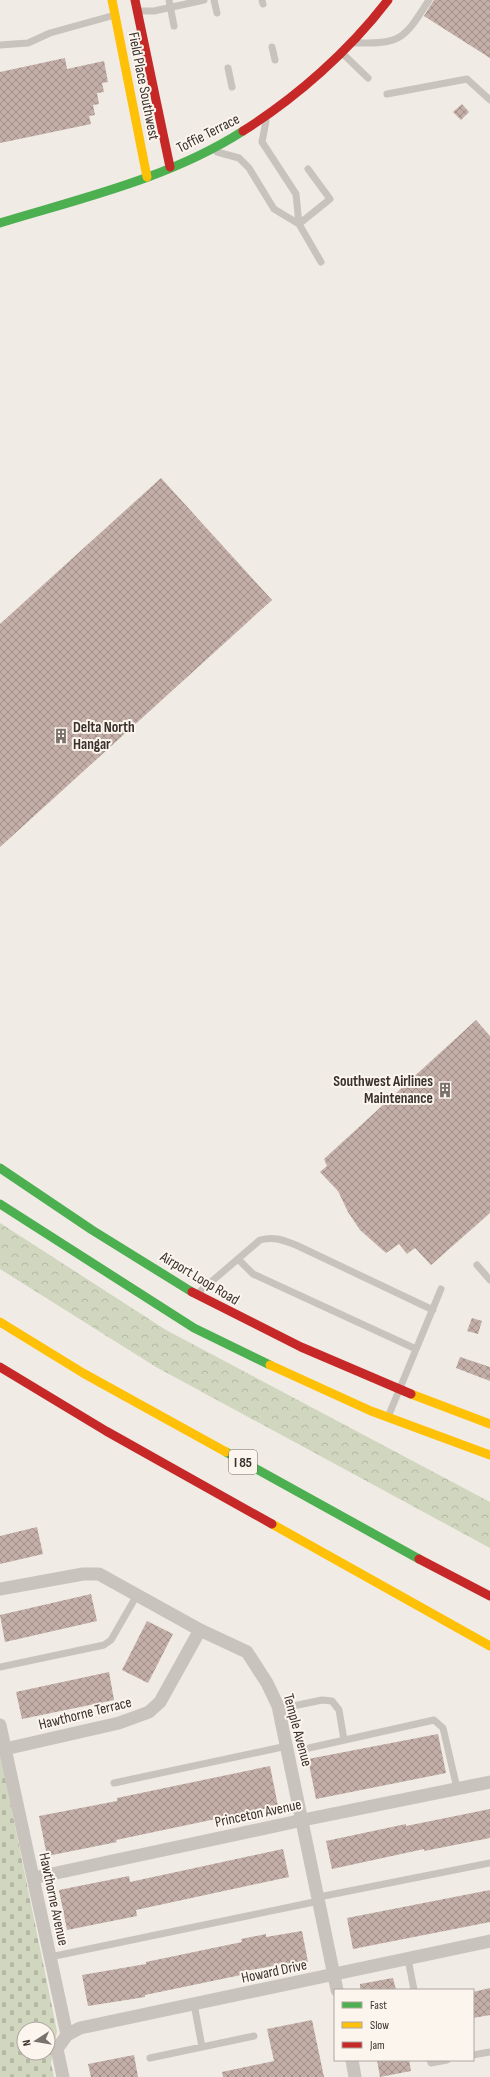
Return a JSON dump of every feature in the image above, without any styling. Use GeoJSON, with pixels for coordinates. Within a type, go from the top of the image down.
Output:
{"type":"FeatureCollection","features":[{"type":"Feature","properties":{"kind":"main road","name":"Field Place Southwest"},"geometry":{"type":"LineString","coordinates":[[112,0],[127,13],[170,167]]}},
{"type":"Feature","properties":{"kind":"main road","name":"Field Place Southwest"},"geometry":{"type":"LineString","coordinates":[[135,0],[127,13],[147,177]]}},
{"type":"Feature","properties":{"kind":"main road","name":"Toffie Terrace"},"geometry":{"type":"LineString","coordinates":[[0,222],[147,177],[208,151],[245,131],[270,112],[352,43],[384,1]]}},
{"type":"Feature","properties":{"kind":"main road","name":"Airport Loop Road"},"geometry":{"type":"LineString","coordinates":[[0,1168],[92,1230],[173,1278],[196,1294],[301,1348],[398,1389],[490,1424]]}},
{"type":"Feature","properties":{"kind":"main road"},"geometry":{"type":"LineString","coordinates":[[0,1204],[194,1328],[303,1381],[388,1418],[490,1455]]}},
{"type":"Feature","properties":{"kind":"main road","name":"I 85"},"geometry":{"type":"LineString","coordinates":[[0,1322],[82,1373],[406,1552],[490,1596]]}},
{"type":"Feature","properties":{"kind":"main road","name":"I 85"},"geometry":{"type":"LineString","coordinates":[[0,1367],[106,1431],[488,1646]]}},
{"type":"Feature","properties":{"kind":"street","name":"Temple Avenue"},"geometry":{"type":"LineString","coordinates":[[0,1589],[83,1574],[99,1574],[200,1630],[247,1652],[267,1683],[279,1709],[337,1989]]}},
{"type":"Feature","properties":{"kind":"street","name":"Hawthorne Terrace"},"geometry":{"type":"LineString","coordinates":[[5,1749],[119,1723],[149,1712],[160,1702],[200,1630]]}},
{"type":"Feature","properties":{"kind":"street","name":"Hawthorne Avenue"},"geometry":{"type":"LineString","coordinates":[[0,1725],[67,2035]]}},
{"type":"Feature","properties":{"kind":"street","name":"Princeton Avenue"},"geometry":{"type":"LineString","coordinates":[[33,1878],[303,1820],[490,1782]]}},
{"type":"Feature","properties":{"kind":"street","name":"Howard Drive"},"geometry":{"type":"LineString","coordinates":[[67,2035],[80,2028],[490,1941]]}},
{"type":"Feature","properties":{"kind":"street"},"geometry":{"type":"LineString","coordinates":[[63,2077],[57,2049],[67,2035]]}},
{"type":"Feature","properties":{"kind":"street"},"geometry":{"type":"LineString","coordinates":[[352,2061],[355,2077]]}},
{"type":"Feature","properties":{"kind":"lane"},"geometry":{"type":"LineString","coordinates":[[0,45],[28,43],[50,32],[127,13],[154,11],[170,4],[204,0]]}},
{"type":"Feature","properties":{"kind":"lane"},"geometry":{"type":"LineString","coordinates":[[214,0],[217,13]]}},
{"type":"Feature","properties":{"kind":"lane"},"geometry":{"type":"LineString","coordinates":[[352,43],[390,42],[399,39],[411,28],[429,0]]}},
{"type":"Feature","properties":{"kind":"lane"},"geometry":{"type":"LineString","coordinates":[[170,4],[174,26]]}},
{"type":"Feature","properties":{"kind":"lane"},"geometry":{"type":"LineString","coordinates":[[272,47],[275,60]]}},
{"type":"Feature","properties":{"kind":"lane"},"geometry":{"type":"LineString","coordinates":[[341,53],[368,78]]}},
{"type":"Feature","properties":{"kind":"lane"},"geometry":{"type":"LineString","coordinates":[[228,68],[232,88]]}},
{"type":"Feature","properties":{"kind":"lane"},"geometry":{"type":"LineString","coordinates":[[387,94],[467,79],[490,100]]}},
{"type":"Feature","properties":{"kind":"lane"},"geometry":{"type":"LineString","coordinates":[[270,112],[263,131],[262,142],[296,194],[299,224],[321,262]]}},
{"type":"Feature","properties":{"kind":"lane"},"geometry":{"type":"LineString","coordinates":[[208,151],[227,153],[239,158],[249,168],[274,209],[299,224]]}},
{"type":"Feature","properties":{"kind":"lane"},"geometry":{"type":"LineString","coordinates":[[299,224],[330,199],[308,169]]}},
{"type":"Feature","properties":{"kind":"lane"},"geometry":{"type":"LineString","coordinates":[[196,1294],[260,1240],[270,1237],[281,1239],[433,1310]]}},
{"type":"Feature","properties":{"kind":"lane"},"geometry":{"type":"LineString","coordinates":[[238,1259],[253,1274],[416,1348]]}},
{"type":"Feature","properties":{"kind":"lane"},"geometry":{"type":"LineString","coordinates":[[477,1265],[490,1280]]}},
{"type":"Feature","properties":{"kind":"lane"},"geometry":{"type":"LineString","coordinates":[[388,1418],[398,1389],[441,1289]]}},
{"type":"Feature","properties":{"kind":"lane"},"geometry":{"type":"LineString","coordinates":[[0,1666],[104,1645],[111,1640],[137,1595]]}},
{"type":"Feature","properties":{"kind":"lane"},"geometry":{"type":"LineString","coordinates":[[279,1709],[322,1700],[332,1701],[339,1710],[344,1740]]}},
{"type":"Feature","properties":{"kind":"lane"},"geometry":{"type":"LineString","coordinates":[[309,1748],[434,1720],[443,1728],[457,1788]]}},
{"type":"Feature","properties":{"kind":"lane"},"geometry":{"type":"LineString","coordinates":[[114,1783],[287,1746]]}},
{"type":"Feature","properties":{"kind":"lane"},"geometry":{"type":"LineString","coordinates":[[50,1957],[490,1863]]}},
{"type":"Feature","properties":{"kind":"lane"},"geometry":{"type":"LineString","coordinates":[[408,1959],[414,1989]]}},
{"type":"Feature","properties":{"kind":"lane"},"geometry":{"type":"LineString","coordinates":[[194,2004],[202,2047]]}},
{"type":"Feature","properties":{"kind":"lane"},"geometry":{"type":"LineString","coordinates":[[150,2058],[254,2036]]}},
{"type":"Feature","properties":{"kind":"lane"},"geometry":{"type":"LineString","coordinates":[[474,2055],[490,2052]]}},
{"type":"Feature","properties":{"kind":"lane"},"geometry":{"type":"LineString","coordinates":[[430,2061],[430,2063],[441,2061]]}},
{"type":"Feature","properties":{"kind":"green space"},"geometry":{"type":"Polygon","coordinates":[[[0,1223],[166,1330],[490,1502],[490,1548],[156,1367],[0,1269],[0,1223]]]}},
{"type":"Feature","properties":{"kind":"green space"},"geometry":{"type":"Polygon","coordinates":[[[0,1753],[55,2021],[16,2021],[16,2061],[51,2061],[54,2077],[0,2077],[0,1753]]]}},
{"type":"Feature","properties":{"kind":"building"},"geometry":{"type":"Polygon","coordinates":[[[434,0],[490,0],[490,58],[424,16],[434,0]]]}},
{"type":"Feature","properties":{"kind":"building"},"geometry":{"type":"Polygon","coordinates":[[[65,58],[67,69],[104,61],[108,82],[102,83],[104,92],[97,93],[99,104],[93,105],[95,115],[89,116],[91,124],[0,143],[0,72],[65,58]]]}},
{"type":"Feature","properties":{"kind":"building"},"geometry":{"type":"Polygon","coordinates":[[[462,104],[469,112],[461,120],[453,112],[462,104]]]}},
{"type":"Feature","properties":{"kind":"building","name":"Delta North Hangar"},"geometry":{"type":"Polygon","coordinates":[[[161,478],[272,600],[0,847],[0,624],[161,478]]]}},
{"type":"Feature","properties":{"kind":"building","name":"Southwest Airlines Maintenance"},"geometry":{"type":"Polygon","coordinates":[[[476,1020],[490,1036],[490,1213],[431,1265],[415,1248],[407,1254],[399,1244],[386,1253],[360,1230],[348,1212],[338,1191],[320,1172],[327,1166],[324,1159],[476,1020]]]}},
{"type":"Feature","properties":{"kind":"building"},"geometry":{"type":"Polygon","coordinates":[[[472,1318],[482,1321],[478,1334],[467,1331],[472,1318]]]}},
{"type":"Feature","properties":{"kind":"building"},"geometry":{"type":"Polygon","coordinates":[[[460,1357],[490,1367],[490,1381],[456,1368],[460,1357]]]}},
{"type":"Feature","properties":{"kind":"building"},"geometry":{"type":"Polygon","coordinates":[[[37,1527],[43,1554],[0,1564],[0,1536],[37,1527]]]}},
{"type":"Feature","properties":{"kind":"building"},"geometry":{"type":"Polygon","coordinates":[[[91,1594],[97,1621],[5,1642],[0,1615],[91,1594]]]}},
{"type":"Feature","properties":{"kind":"building"},"geometry":{"type":"Polygon","coordinates":[[[147,1621],[173,1634],[148,1683],[122,1670],[147,1621]]]}},
{"type":"Feature","properties":{"kind":"building"},"geometry":{"type":"Polygon","coordinates":[[[109,1672],[114,1700],[22,1719],[16,1692],[109,1672]]]}},
{"type":"Feature","properties":{"kind":"building"},"geometry":{"type":"Polygon","coordinates":[[[438,1734],[446,1773],[316,1799],[308,1759],[438,1734]]]}},
{"type":"Feature","properties":{"kind":"building"},"geometry":{"type":"Polygon","coordinates":[[[270,1766],[278,1806],[47,1856],[39,1816],[117,1801],[117,1798],[270,1766]]]}},
{"type":"Feature","properties":{"kind":"building"},"geometry":{"type":"Polygon","coordinates":[[[490,1809],[490,1838],[424,1851],[424,1849],[332,1869],[326,1841],[406,1824],[406,1826],[490,1809]]]}},
{"type":"Feature","properties":{"kind":"building"},"geometry":{"type":"Polygon","coordinates":[[[283,1849],[289,1877],[136,1910],[137,1916],[67,1930],[59,1890],[129,1876],[130,1882],[283,1849]]]}},
{"type":"Feature","properties":{"kind":"building"},"geometry":{"type":"Polygon","coordinates":[[[490,1890],[490,1922],[353,1949],[347,1918],[490,1890]]]}},
{"type":"Feature","properties":{"kind":"building"},"geometry":{"type":"Polygon","coordinates":[[[302,1931],[308,1962],[283,1967],[283,1964],[240,1972],[241,1975],[145,1995],[145,1997],[88,2006],[82,1975],[146,1964],[146,1962],[242,1942],[241,1939],[266,1934],[266,1937],[302,1931]]]}},
{"type":"Feature","properties":{"kind":"building"},"geometry":{"type":"Polygon","coordinates":[[[393,1978],[396,1989],[360,1989],[360,1984],[393,1978]]]}},
{"type":"Feature","properties":{"kind":"building"},"geometry":{"type":"Polygon","coordinates":[[[490,1988],[490,2015],[474,2018],[474,1992],[490,1988]]]}},
{"type":"Feature","properties":{"kind":"building"},"geometry":{"type":"Polygon","coordinates":[[[312,2020],[324,2077],[223,2077],[222,2072],[274,2061],[267,2029],[312,2020]]]}},
{"type":"Feature","properties":{"kind":"building"},"geometry":{"type":"Polygon","coordinates":[[[134,2055],[138,2077],[91,2077],[88,2064],[134,2055]]]}},
{"type":"Feature","properties":{"kind":"building"},"geometry":{"type":"Polygon","coordinates":[[[377,2061],[409,2061],[411,2071],[380,2077],[377,2061]]]}},
{"type":"Feature","properties":{"kind":"traffic: fast"},"geometry":{"type":"LineString","coordinates":[[0,223],[94,195],[156,174],[186,162],[243,131]]}},
{"type":"Feature","properties":{"kind":"traffic: fast"},"geometry":{"type":"LineString","coordinates":[[0,1168],[92,1230],[192,1292]]}},
{"type":"Feature","properties":{"kind":"traffic: fast"},"geometry":{"type":"LineString","coordinates":[[0,1204],[194,1328],[270,1365]]}},
{"type":"Feature","properties":{"kind":"traffic: fast"},"geometry":{"type":"LineString","coordinates":[[226,1452],[419,1559]]}},
{"type":"Feature","properties":{"kind":"traffic: slow"},"geometry":{"type":"LineString","coordinates":[[112,0],[147,177]]}},
{"type":"Feature","properties":{"kind":"traffic: slow"},"geometry":{"type":"LineString","coordinates":[[0,1322],[83,1373],[226,1452]]}},
{"type":"Feature","properties":{"kind":"traffic: slow"},"geometry":{"type":"LineString","coordinates":[[270,1365],[371,1411],[490,1455]]}},
{"type":"Feature","properties":{"kind":"traffic: slow"},"geometry":{"type":"LineString","coordinates":[[411,1394],[490,1424]]}},
{"type":"Feature","properties":{"kind":"traffic: slow"},"geometry":{"type":"LineString","coordinates":[[272,1524],[490,1646]]}},
{"type":"Feature","properties":{"kind":"traffic: jam"},"geometry":{"type":"LineString","coordinates":[[135,0],[170,167]]}},
{"type":"Feature","properties":{"kind":"traffic: jam"},"geometry":{"type":"LineString","coordinates":[[243,131],[283,103],[321,72],[373,19],[388,0]]}},
{"type":"Feature","properties":{"kind":"traffic: jam"},"geometry":{"type":"LineString","coordinates":[[192,1292],[301,1347],[411,1394]]}},
{"type":"Feature","properties":{"kind":"traffic: jam"},"geometry":{"type":"LineString","coordinates":[[0,1367],[106,1431],[272,1524]]}},
{"type":"Feature","properties":{"kind":"traffic: jam"},"geometry":{"type":"LineString","coordinates":[[419,1559],[490,1596]]}},
{"type":"Feature","properties":{"kind":"place","name":"Delta North Hangar"},"geometry":{"type":"Point","coordinates":[61,736]}},
{"type":"Feature","properties":{"kind":"place","name":"Southwest Airlines Maintenance"},"geometry":{"type":"Point","coordinates":[445,1090]}}]}
